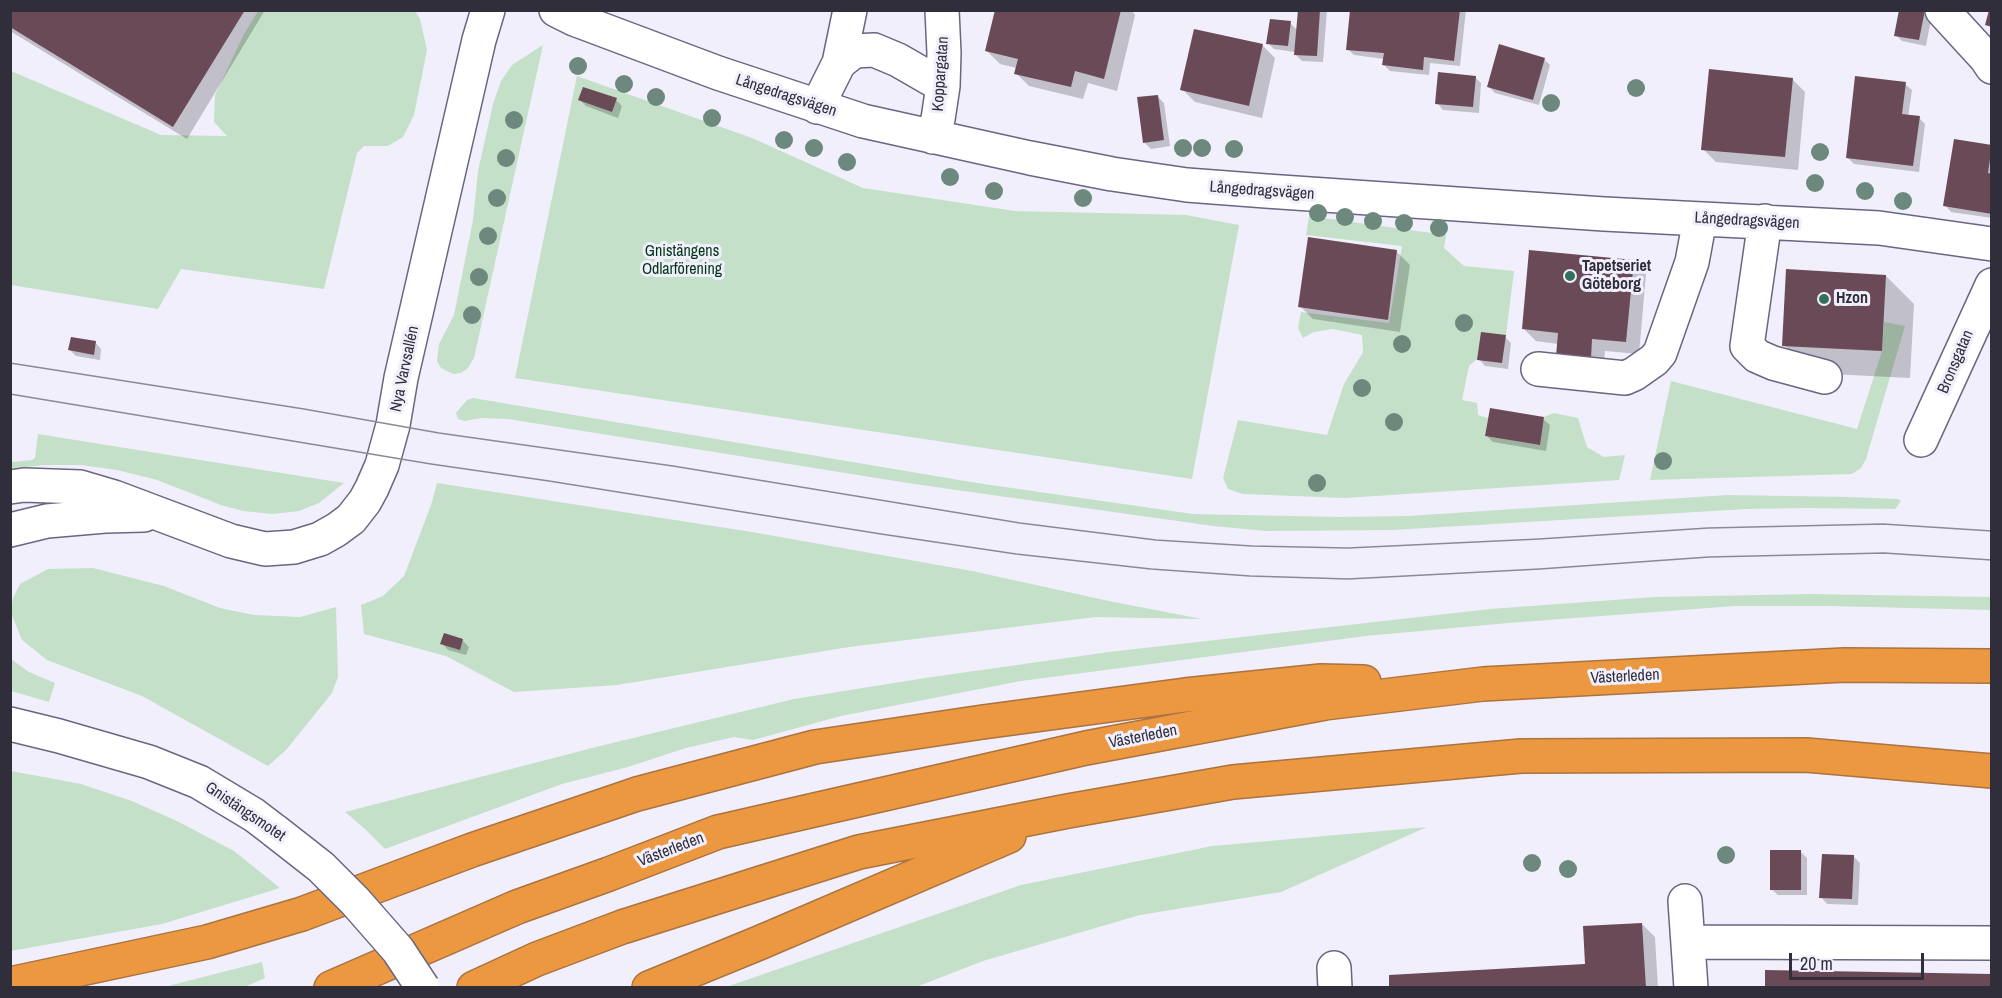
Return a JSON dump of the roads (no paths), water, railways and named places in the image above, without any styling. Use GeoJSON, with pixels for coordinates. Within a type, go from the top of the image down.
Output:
{"type":"FeatureCollection","features":[{"type":"Feature","properties":{"kind":"highway","name":"Västerleden"},"geometry":{"type":"LineString","coordinates":[[331,987],[517,907],[718,832],[1086,748],[1325,703],[1483,684],[1844,665],[1992,666]]}},
{"type":"Feature","properties":{"kind":"highway"},"geometry":{"type":"LineString","coordinates":[[10,984],[207,942],[291,918],[472,850],[638,794],[815,747],[983,722],[1303,682],[1483,684]]}},
{"type":"Feature","properties":{"kind":"highway"},"geometry":{"type":"LineString","coordinates":[[474,987],[537,959],[622,927],[859,852],[1068,811],[1233,782],[1521,756],[1806,755],[1992,771]]}},
{"type":"Feature","properties":{"kind":"highway"},"geometry":{"type":"LineString","coordinates":[[649,987],[759,943],[1068,811]]}},
{"type":"Feature","properties":{"kind":"street","name":"Nya Varvsallén"},"geometry":{"type":"LineString","coordinates":[[10,488],[24,485],[80,487],[114,497],[231,541],[265,549],[304,545],[329,535],[351,519],[365,501],[382,465],[393,425],[401,378],[479,40],[488,10]]}},
{"type":"Feature","properties":{"kind":"street","name":"Långedragsvägen"},"geometry":{"type":"LineString","coordinates":[[556,10],[574,20],[681,60],[864,121],[1112,174],[1187,185],[1701,219],[1879,228],[1992,244]]}},
{"type":"Feature","properties":{"kind":"street"},"geometry":{"type":"LineString","coordinates":[[817,107],[838,63],[850,10]]}},
{"type":"Feature","properties":{"kind":"street","name":"Koppargatan"},"geometry":{"type":"LineString","coordinates":[[933,137],[943,86],[942,10]]}},
{"type":"Feature","properties":{"kind":"street"},"geometry":{"type":"LineString","coordinates":[[1942,10],[1992,67]]}},
{"type":"Feature","properties":{"kind":"street"},"geometry":{"type":"LineString","coordinates":[[838,63],[854,51],[874,50],[898,60],[943,86]]}},
{"type":"Feature","properties":{"kind":"street"},"geometry":{"type":"LineString","coordinates":[[1538,369],[1625,378],[1635,374],[1654,360],[1660,353],[1692,262],[1701,219]]}},
{"type":"Feature","properties":{"kind":"street"},"geometry":{"type":"LineString","coordinates":[[1765,221],[1747,346],[1757,356],[1773,363],[1825,377]]}},
{"type":"Feature","properties":{"kind":"street","name":"Bronsgatan"},"geometry":{"type":"LineString","coordinates":[[1921,440],[1992,285]]}},
{"type":"Feature","properties":{"kind":"street","name":"Nya Varvsallén"},"geometry":{"type":"LineString","coordinates":[[10,530],[47,521],[105,516],[158,515]]}},
{"type":"Feature","properties":{"kind":"street","name":"Gnistängsmotet"},"geometry":{"type":"LineString","coordinates":[[10,724],[149,762],[199,782],[254,815],[321,867],[355,901],[398,950],[423,987]]}},
{"type":"Feature","properties":{"kind":"street"},"geometry":{"type":"LineString","coordinates":[[1685,901],[1691,987]]}},
{"type":"Feature","properties":{"kind":"street"},"geometry":{"type":"LineString","coordinates":[[1688,942],[1992,943]]}},
{"type":"Feature","properties":{"kind":"tram line"},"geometry":{"type":"LineString","coordinates":[[10,363],[304,409],[439,433],[673,466],[1020,523],[1156,540],[1252,546],[1348,548],[1708,528],[1883,524],[1992,531]]}},
{"type":"Feature","properties":{"kind":"tram line"},"geometry":{"type":"LineString","coordinates":[[10,394],[431,464],[881,534],[1016,554],[1151,569],[1250,576],[1348,579],[1709,557],[1884,553],[1992,560]]}},
{"type":"Feature","properties":{"kind":"place","name":"Tapetseriet Göteborg"},"geometry":{"type":"Point","coordinates":[1570,276]}},
{"type":"Feature","properties":{"kind":"place","name":"Hzon"},"geometry":{"type":"Point","coordinates":[1824,299]}},
{"type":"Feature","properties":{"kind":"park label","name":"Gnistängens Odlarförening"},"geometry":{"type":"Point","coordinates":[682,261]}}]}
